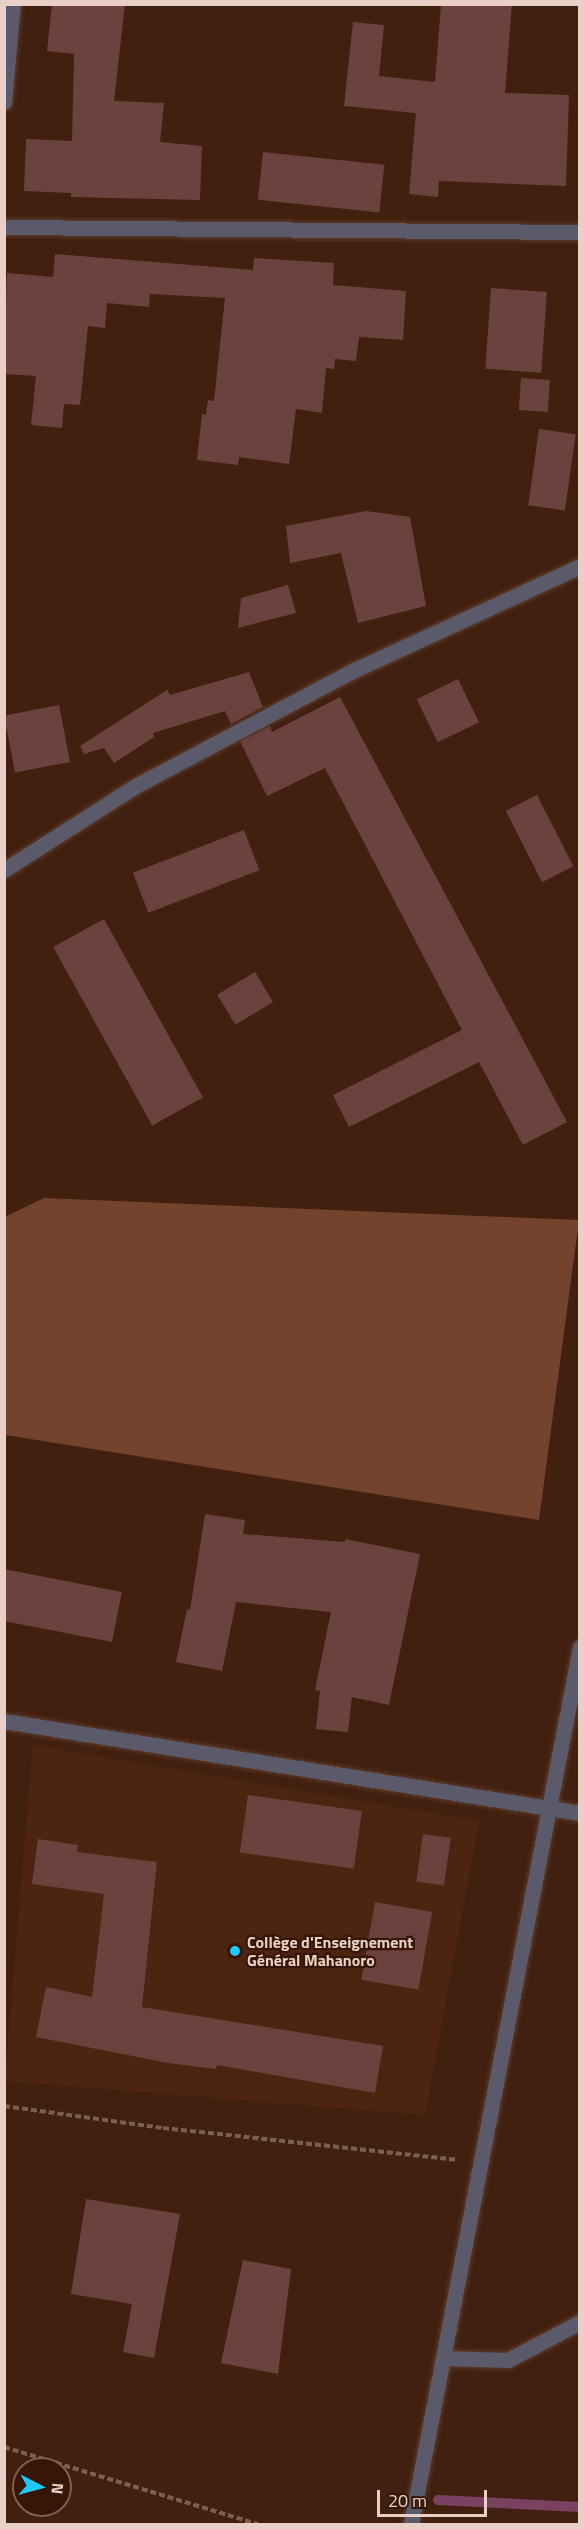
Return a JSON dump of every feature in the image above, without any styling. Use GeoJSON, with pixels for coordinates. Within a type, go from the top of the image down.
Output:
{"type":"FeatureCollection","features":[{"type":"Feature","properties":{"kind":"street"},"geometry":{"type":"LineString","coordinates":[[4,102],[13,4]]}},
{"type":"Feature","properties":{"kind":"street"},"geometry":{"type":"LineString","coordinates":[[4,227],[579,232]]}},
{"type":"Feature","properties":{"kind":"street"},"geometry":{"type":"LineString","coordinates":[[4,870],[147,780],[350,672],[579,566]]}},
{"type":"Feature","properties":{"kind":"street"},"geometry":{"type":"LineString","coordinates":[[411,2524],[579,1647]]}},
{"type":"Feature","properties":{"kind":"street"},"geometry":{"type":"LineString","coordinates":[[4,1721],[579,1813]]}},
{"type":"Feature","properties":{"kind":"street"},"geometry":{"type":"LineString","coordinates":[[443,2358],[508,2360],[579,2322]]}},
{"type":"Feature","properties":{"kind":"path"},"geometry":{"type":"LineString","coordinates":[[4,2106],[163,2128],[480,2163]]}},
{"type":"Feature","properties":{"kind":"path"},"geometry":{"type":"LineString","coordinates":[[4,2447],[258,2524]]}},
{"type":"Feature","properties":{"kind":"shaded area"},"geometry":{"type":"Polygon","coordinates":[[[44,1198],[579,1220],[539,1520],[5,1435],[5,1217],[44,1198]]]}},
{"type":"Feature","properties":{"kind":"shaded area","name":"Collège d'Enseignement Général Mahanoro"},"geometry":{"type":"Polygon","coordinates":[[[33,1745],[479,1821],[425,2115],[5,2081],[33,1745]]]}},
{"type":"Feature","properties":{"kind":"building"},"geometry":{"type":"Polygon","coordinates":[[[52,4],[125,4],[114,101],[164,103],[160,142],[202,146],[200,200],[71,197],[71,193],[24,191],[26,139],[72,141],[74,54],[47,51],[52,4]]]}},
{"type":"Feature","properties":{"kind":"building"},"geometry":{"type":"Polygon","coordinates":[[[441,4],[512,4],[505,93],[569,95],[566,186],[439,181],[438,197],[409,194],[416,113],[344,106],[353,22],[384,25],[379,76],[435,82],[441,4]]]}},
{"type":"Feature","properties":{"kind":"building"},"geometry":{"type":"Polygon","coordinates":[[[263,152],[384,165],[379,212],[258,200],[263,152]]]}},
{"type":"Feature","properties":{"kind":"building"},"geometry":{"type":"Polygon","coordinates":[[[55,254],[253,270],[254,258],[334,263],[333,285],[406,291],[403,340],[359,337],[356,361],[335,359],[334,369],[326,368],[322,413],[296,409],[289,464],[239,457],[238,465],[197,460],[202,414],[206,415],[208,400],[214,401],[225,298],[150,294],[149,307],[107,303],[105,328],[88,326],[80,405],[64,404],[62,428],[31,425],[36,376],[4,374],[7,273],[53,277],[55,254]]]}},
{"type":"Feature","properties":{"kind":"building"},"geometry":{"type":"Polygon","coordinates":[[[491,288],[547,292],[541,373],[485,369],[491,288]]]}},
{"type":"Feature","properties":{"kind":"building"},"geometry":{"type":"Polygon","coordinates":[[[521,378],[550,380],[548,412],[519,410],[521,378]]]}},
{"type":"Feature","properties":{"kind":"building"},"geometry":{"type":"Polygon","coordinates":[[[539,429],[576,434],[565,510],[528,505],[539,429]]]}},
{"type":"Feature","properties":{"kind":"building"},"geometry":{"type":"Polygon","coordinates":[[[366,511],[410,517],[426,606],[358,623],[341,553],[290,563],[286,526],[366,511]]]}},
{"type":"Feature","properties":{"kind":"building"},"geometry":{"type":"Polygon","coordinates":[[[288,585],[296,613],[238,628],[241,598],[288,585]]]}},
{"type":"Feature","properties":{"kind":"building"},"geometry":{"type":"Polygon","coordinates":[[[249,672],[263,707],[231,724],[225,711],[153,733],[154,737],[114,763],[104,748],[84,754],[80,746],[167,690],[170,695],[249,672]]]}},
{"type":"Feature","properties":{"kind":"building"},"geometry":{"type":"Polygon","coordinates":[[[458,679],[479,722],[438,742],[417,699],[458,679]]]}},
{"type":"Feature","properties":{"kind":"building"},"geometry":{"type":"Polygon","coordinates":[[[340,697],[567,1122],[523,1145],[479,1062],[349,1127],[333,1095],[462,1030],[325,768],[267,796],[240,741],[270,726],[272,732],[340,697]]]}},
{"type":"Feature","properties":{"kind":"building"},"geometry":{"type":"Polygon","coordinates":[[[59,705],[70,762],[15,773],[4,716],[59,705]]]}},
{"type":"Feature","properties":{"kind":"building"},"geometry":{"type":"Polygon","coordinates":[[[537,795],[573,866],[542,882],[506,811],[537,795]]]}},
{"type":"Feature","properties":{"kind":"building"},"geometry":{"type":"Polygon","coordinates":[[[244,830],[259,870],[148,913],[133,873],[244,830]]]}},
{"type":"Feature","properties":{"kind":"building"},"geometry":{"type":"Polygon","coordinates":[[[104,919],[203,1097],[152,1126],[53,947],[104,919]]]}},
{"type":"Feature","properties":{"kind":"building"},"geometry":{"type":"Polygon","coordinates":[[[255,972],[273,1002],[235,1025],[217,995],[255,972]]]}},
{"type":"Feature","properties":{"kind":"building"},"geometry":{"type":"Polygon","coordinates":[[[205,1514],[245,1520],[243,1534],[345,1542],[345,1539],[420,1554],[389,1705],[352,1697],[348,1732],[316,1729],[320,1691],[315,1690],[331,1612],[236,1602],[222,1671],[176,1662],[187,1609],[190,1610],[205,1514]]]}},
{"type":"Feature","properties":{"kind":"building"},"geometry":{"type":"Polygon","coordinates":[[[4,1569],[122,1592],[112,1642],[4,1621],[4,1569]]]}},
{"type":"Feature","properties":{"kind":"building"},"geometry":{"type":"Polygon","coordinates":[[[248,1795],[362,1811],[354,1868],[240,1852],[248,1795]]]}},
{"type":"Feature","properties":{"kind":"building"},"geometry":{"type":"Polygon","coordinates":[[[423,1834],[451,1838],[444,1885],[416,1882],[423,1834]]]}},
{"type":"Feature","properties":{"kind":"building"},"geometry":{"type":"Polygon","coordinates":[[[38,1839],[78,1845],[77,1852],[157,1862],[142,2007],[383,2046],[375,2093],[217,2065],[216,2069],[168,2063],[36,2037],[46,1987],[92,1997],[104,1894],[32,1884],[38,1839]]]}},
{"type":"Feature","properties":{"kind":"building"},"geometry":{"type":"Polygon","coordinates":[[[375,1902],[432,1912],[418,1990],[361,1980],[375,1902]]]}},
{"type":"Feature","properties":{"kind":"building"},"geometry":{"type":"Polygon","coordinates":[[[86,2199],[180,2214],[154,2358],[123,2352],[132,2304],[71,2294],[86,2199]]]}},
{"type":"Feature","properties":{"kind":"building"},"geometry":{"type":"Polygon","coordinates":[[[243,2260],[291,2269],[278,2374],[221,2363],[243,2260]]]}},
{"type":"Feature","properties":{"kind":"waterway"},"geometry":{"type":"LineString","coordinates":[[438,2500],[580,2507]]}},
{"type":"Feature","properties":{"kind":"place","name":"Collège d'Enseignement Général Mahanoro"},"geometry":{"type":"Point","coordinates":[235,1951]}}]}
